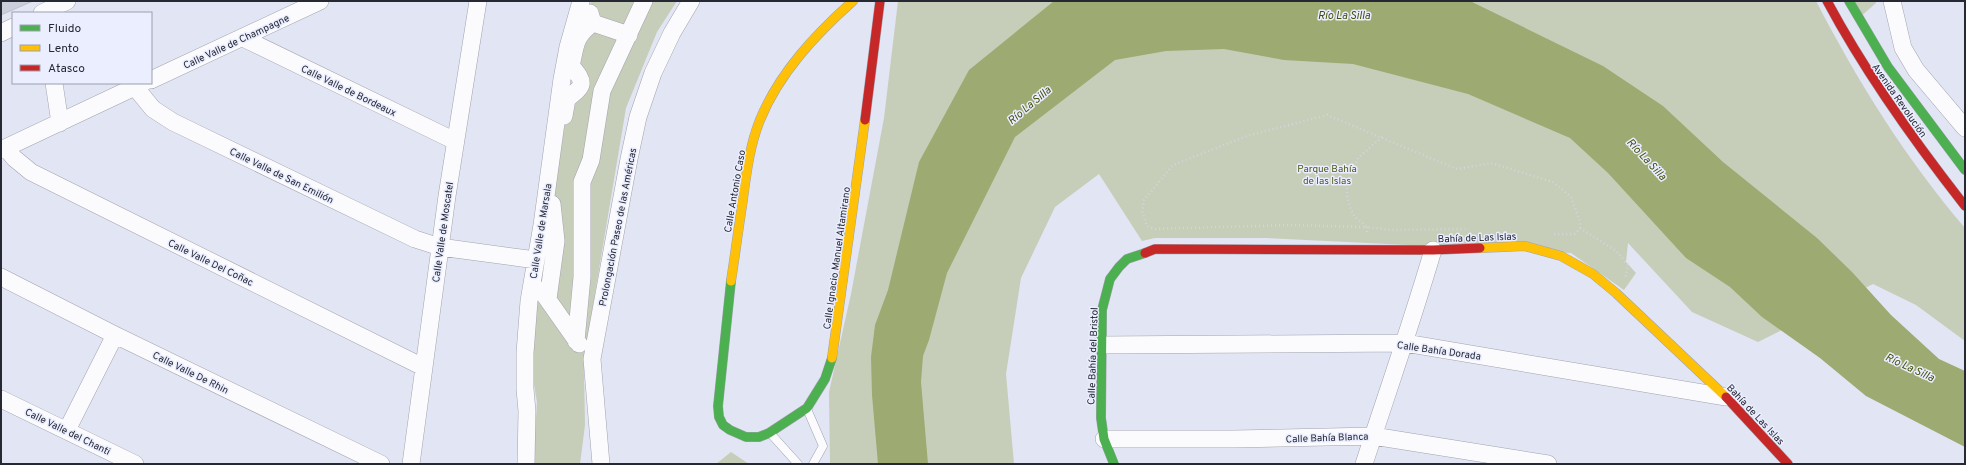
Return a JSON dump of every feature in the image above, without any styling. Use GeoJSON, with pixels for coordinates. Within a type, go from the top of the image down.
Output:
{"type":"FeatureCollection","features":[{"type":"Feature","properties":{"kind":"street"},"geometry":{"type":"LineString","coordinates":[[44,12],[67,1]]}},
{"type":"Feature","properties":{"kind":"street","name":"Calle Valle de Champagne"},"geometry":{"type":"LineString","coordinates":[[152,80],[320,1]]}},
{"type":"Feature","properties":{"kind":"street","name":"Calle Valle de Moscatel"},"geometry":{"type":"LineString","coordinates":[[411,464],[423,367],[455,141],[478,1]]}},
{"type":"Feature","properties":{"kind":"street","name":"Calle Valle de Marsala"},"geometry":{"type":"LineString","coordinates":[[526,464],[527,411],[524,389],[525,353],[533,280],[562,78],[568,47],[581,1]]}},
{"type":"Feature","properties":{"kind":"street"},"geometry":{"type":"LineString","coordinates":[[587,1],[593,23]]}},
{"type":"Feature","properties":{"kind":"street"},"geometry":{"type":"LineString","coordinates":[[576,341],[582,277],[582,182],[591,160],[602,91],[644,1]]}},
{"type":"Feature","properties":{"kind":"street","name":"Prolongación Paseo de las Américas"},"geometry":{"type":"LineString","coordinates":[[601,464],[592,359],[638,117],[653,73],[672,33],[691,1]]}},
{"type":"Feature","properties":{"kind":"street","name":"Calle Antonio Caso"},"geometry":{"type":"LineString","coordinates":[[719,417],[719,392],[731,280],[749,161],[757,131],[765,109],[791,67],[810,41],[853,1]]}},
{"type":"Feature","properties":{"kind":"street","name":"Calle Ignacio Manuel Altamirano"},"geometry":{"type":"LineString","coordinates":[[719,417],[723,425],[738,434],[759,437],[769,433],[807,408],[825,379],[831,364],[835,347],[861,157],[880,1]]}},
{"type":"Feature","properties":{"kind":"street","name":"Avenida Revolución"},"geometry":{"type":"LineString","coordinates":[[1827,1],[1859,60],[1899,120],[1965,206]]}},
{"type":"Feature","properties":{"kind":"street","name":"Avenida Revolución"},"geometry":{"type":"LineString","coordinates":[[1849,1],[1863,30],[1910,100],[1965,170]]}},
{"type":"Feature","properties":{"kind":"street"},"geometry":{"type":"LineString","coordinates":[[1894,2],[1903,48],[1916,70],[1965,128]]}},
{"type":"Feature","properties":{"kind":"street"},"geometry":{"type":"LineString","coordinates":[[593,23],[629,35]]}},
{"type":"Feature","properties":{"kind":"street"},"geometry":{"type":"LineString","coordinates":[[548,299],[556,241],[551,209],[567,99],[578,91],[581,86],[578,74],[570,66],[578,36],[593,23]]}},
{"type":"Feature","properties":{"kind":"street"},"geometry":{"type":"LineString","coordinates":[[1,33],[12,28]]}},
{"type":"Feature","properties":{"kind":"street","name":"Calle Valle de Bordeaux"},"geometry":{"type":"LineString","coordinates":[[243,38],[455,141]]}},
{"type":"Feature","properties":{"kind":"street"},"geometry":{"type":"LineString","coordinates":[[54,84],[60,123]]}},
{"type":"Feature","properties":{"kind":"street"},"geometry":{"type":"LineString","coordinates":[[4,149],[139,85]]}},
{"type":"Feature","properties":{"kind":"street","name":"Calle Valle de San Emilión"},"geometry":{"type":"LineString","coordinates":[[139,85],[153,109],[173,122],[415,239],[440,247],[536,260]]}},
{"type":"Feature","properties":{"kind":"street","name":"Calle Valle Del Coñac"},"geometry":{"type":"LineString","coordinates":[[4,149],[31,172],[423,367]]}},
{"type":"Feature","properties":{"kind":"street","name":"Bahía de Las Islas"},"geometry":{"type":"LineString","coordinates":[[1155,249],[1433,250],[1525,246],[1561,256],[1593,274],[1616,293],[1726,397],[1788,464]]}},
{"type":"Feature","properties":{"kind":"street","name":"Calle Bahía del Bristol"},"geometry":{"type":"LineString","coordinates":[[1114,464],[1104,439],[1101,418],[1102,310],[1110,279],[1127,259],[1155,249]]}},
{"type":"Feature","properties":{"kind":"street"},"geometry":{"type":"LineString","coordinates":[[1364,464],[1405,343],[1433,250]]}},
{"type":"Feature","properties":{"kind":"street","name":"Calle Valle De Rhin"},"geometry":{"type":"LineString","coordinates":[[1,277],[115,335],[381,464]]}},
{"type":"Feature","properties":{"kind":"street"},"geometry":{"type":"LineString","coordinates":[[533,280],[548,299],[576,341],[592,359]]}},
{"type":"Feature","properties":{"kind":"street"},"geometry":{"type":"LineString","coordinates":[[67,430],[115,335]]}},
{"type":"Feature","properties":{"kind":"street","name":"Calle Bahía Dorada"},"geometry":{"type":"LineString","coordinates":[[1101,345],[1405,343],[1726,397]]}},
{"type":"Feature","properties":{"kind":"street","name":"Calle Valle del Chanti"},"geometry":{"type":"LineString","coordinates":[[1,399],[135,464]]}},
{"type":"Feature","properties":{"kind":"street","name":"Calle Bahía Blanca"},"geometry":{"type":"LineString","coordinates":[[1104,439],[1234,440],[1373,436],[1548,464]]}},
{"type":"Feature","properties":{"kind":"lane"},"geometry":{"type":"LineString","coordinates":[[807,408],[823,446],[813,464]]}},
{"type":"Feature","properties":{"kind":"lane"},"geometry":{"type":"LineString","coordinates":[[769,433],[798,464]]}},
{"type":"Feature","properties":{"kind":"path"},"geometry":{"type":"LineString","coordinates":[[1472,229],[1391,230],[1367,227],[1290,225],[1154,229],[1147,226],[1142,211],[1144,200],[1173,165],[1247,136],[1327,115],[1452,168],[1458,169],[1491,163],[1553,182],[1570,196],[1580,221],[1580,228],[1576,234],[1548,234]]}},
{"type":"Feature","properties":{"kind":"path"},"geometry":{"type":"LineString","coordinates":[[1367,227],[1355,217],[1351,210],[1347,195],[1347,185],[1358,158],[1382,138]]}},
{"type":"Feature","properties":{"kind":"path"},"geometry":{"type":"LineString","coordinates":[[1580,228],[1616,251],[1628,265],[1626,278],[1616,293]]}},
{"type":"Feature","properties":{"kind":"green space"},"geometry":{"type":"Polygon","coordinates":[[[591,1],[677,1],[657,32],[626,108],[587,341],[584,371],[585,425],[580,464],[533,464],[537,402],[531,368],[539,285],[574,67],[591,1]]]}},
{"type":"Feature","properties":{"kind":"green space","name":"Parque Bahía de las Islas"},"geometry":{"type":"Polygon","coordinates":[[[898,1],[1816,1],[1849,61],[1884,119],[1943,202],[1965,228],[1965,341],[1916,305],[1873,284],[1758,342],[1692,312],[1628,243],[1626,262],[1636,273],[1624,290],[1571,253],[1266,238],[1155,238],[1142,241],[1099,174],[1055,207],[1021,278],[1006,374],[1014,464],[830,464],[829,392],[851,294],[884,118],[898,1]]]}},
{"type":"Feature","properties":{"kind":"green space"},"geometry":{"type":"Polygon","coordinates":[[[1853,1],[1876,1],[1876,3],[1860,17],[1853,1]]]}},
{"type":"Feature","properties":{"kind":"green space"},"geometry":{"type":"Polygon","coordinates":[[[731,452],[749,464],[716,464],[731,452]]]}},
{"type":"Feature","properties":{"kind":"water","name":"Río La Silla"},"geometry":{"type":"Polygon","coordinates":[[[1054,1],[1470,1],[1603,66],[1663,106],[1723,162],[1817,238],[1852,272],[1891,315],[1939,359],[1965,371],[1965,447],[1866,396],[1820,358],[1762,317],[1730,287],[1686,258],[1608,173],[1570,138],[1468,94],[1353,64],[1284,60],[1224,49],[1166,51],[1115,60],[1015,137],[947,273],[929,340],[923,356],[921,382],[928,464],[878,464],[872,395],[871,357],[875,325],[888,290],[919,162],[969,70],[1054,1]]]}},
{"type":"Feature","properties":{"kind":"building"},"geometry":{"type":"Polygon","coordinates":[[[1,1],[33,1],[1,15],[1,1]]]}},
{"type":"Feature","properties":{"kind":"traffic: fast"},"geometry":{"type":"LineString","coordinates":[[1849,1],[1888,67],[1965,170]]}},
{"type":"Feature","properties":{"kind":"traffic: fast"},"geometry":{"type":"LineString","coordinates":[[1114,464],[1104,439],[1101,418],[1102,310],[1110,279],[1119,267],[1127,259],[1145,253]]}},
{"type":"Feature","properties":{"kind":"traffic: fast"},"geometry":{"type":"LineString","coordinates":[[731,281],[718,406],[719,417],[723,425],[746,437],[759,437],[769,433],[807,408],[825,379],[832,358]]}},
{"type":"Feature","properties":{"kind":"traffic: slow"},"geometry":{"type":"LineString","coordinates":[[731,281],[748,162],[760,120],[777,86],[788,70],[812,41],[853,1]]}},
{"type":"Feature","properties":{"kind":"traffic: slow"},"geometry":{"type":"LineString","coordinates":[[832,358],[865,120]]}},
{"type":"Feature","properties":{"kind":"traffic: slow"},"geometry":{"type":"LineString","coordinates":[[1480,248],[1525,246],[1561,256],[1593,274],[1616,293],[1726,397]]}},
{"type":"Feature","properties":{"kind":"traffic: jam"},"geometry":{"type":"LineString","coordinates":[[865,120],[880,1]]}},
{"type":"Feature","properties":{"kind":"traffic: jam"},"geometry":{"type":"LineString","coordinates":[[1827,1],[1874,81],[1927,157],[1965,206]]}},
{"type":"Feature","properties":{"kind":"traffic: jam"},"geometry":{"type":"LineString","coordinates":[[1145,253],[1155,249],[1433,250],[1480,248]]}},
{"type":"Feature","properties":{"kind":"traffic: jam"},"geometry":{"type":"LineString","coordinates":[[1726,397],[1788,464]]}}]}
